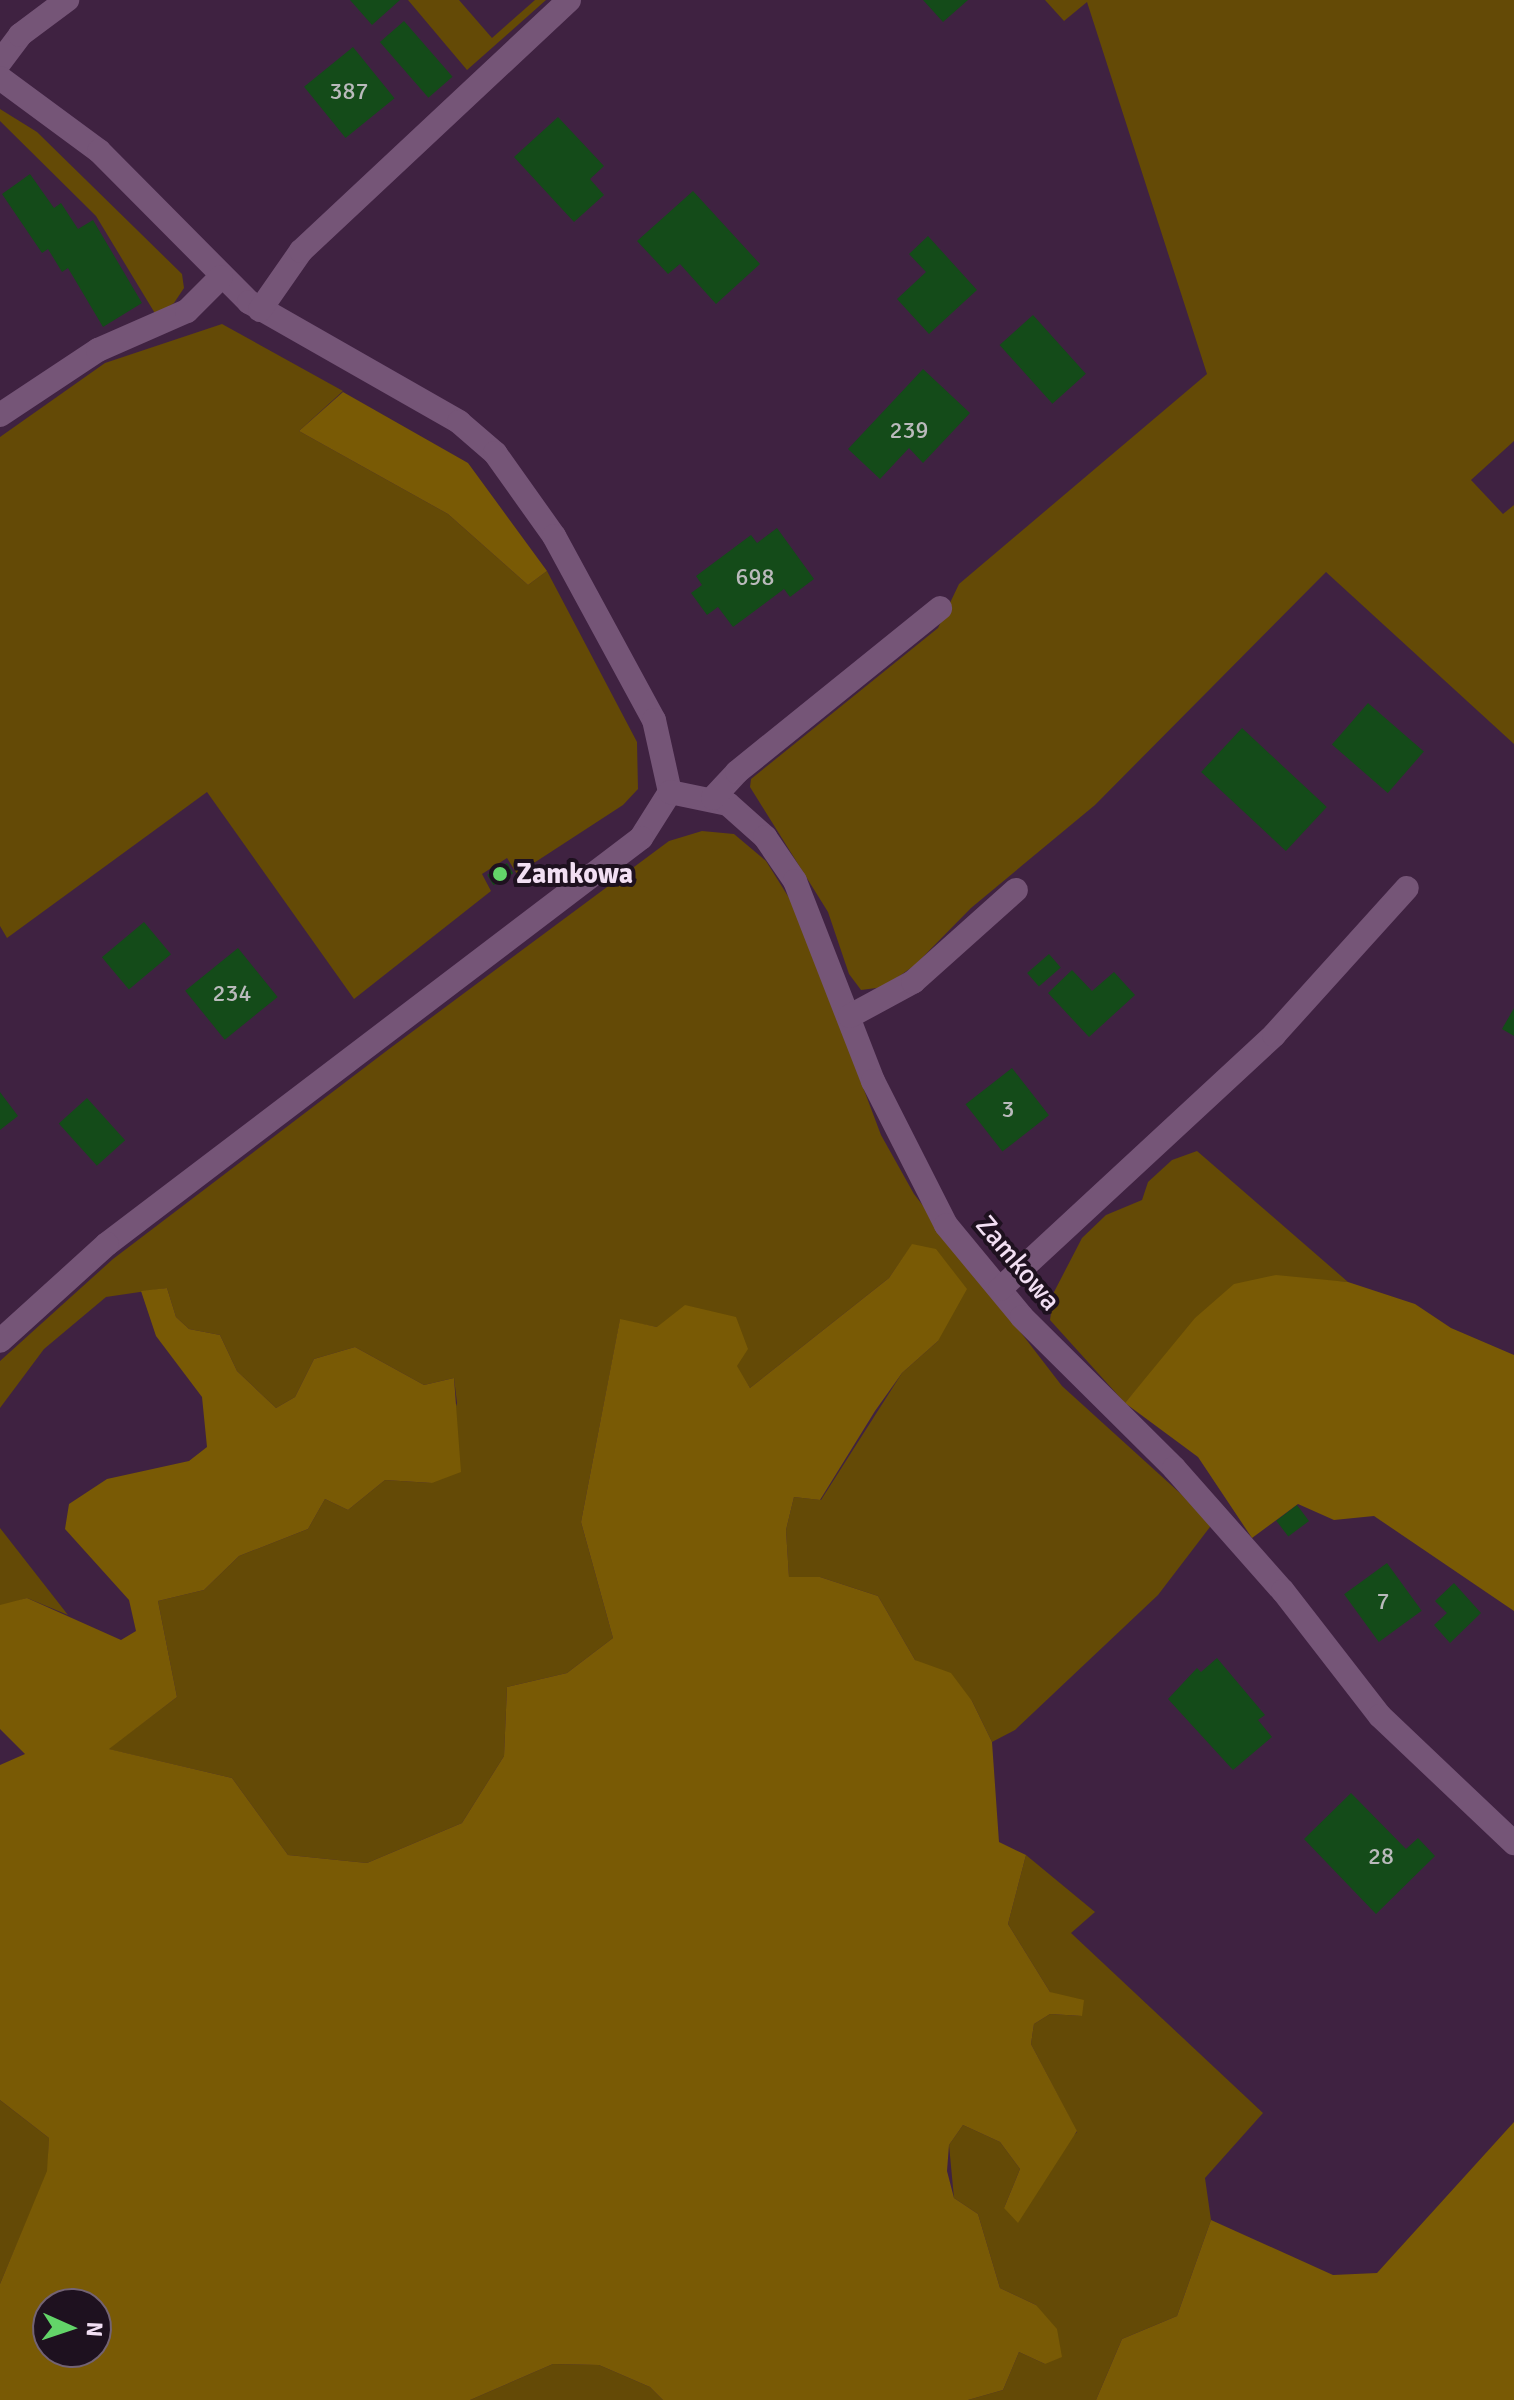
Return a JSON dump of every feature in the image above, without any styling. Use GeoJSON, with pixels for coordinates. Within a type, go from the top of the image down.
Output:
{"type":"FeatureCollection","features":[{"type":"Feature","properties":{"kind":"street"},"geometry":{"type":"LineString","coordinates":[[0,62],[20,35],[67,0]]}},
{"type":"Feature","properties":{"kind":"street"},"geometry":{"type":"LineString","coordinates":[[260,310],[301,251],[569,0]]}},
{"type":"Feature","properties":{"kind":"street"},"geometry":{"type":"LineString","coordinates":[[0,78],[99,151],[221,277],[260,310],[459,422],[495,453],[554,536],[654,720],[670,792],[641,838],[107,1244],[0,1341]]}},
{"type":"Feature","properties":{"kind":"street"},"geometry":{"type":"LineString","coordinates":[[0,415],[98,350],[187,311],[221,277]]}},
{"type":"Feature","properties":{"kind":"street"},"geometry":{"type":"LineString","coordinates":[[713,798],[737,772],[940,608]]}},
{"type":"Feature","properties":{"kind":"street","name":"Zamkowa"},"geometry":{"type":"LineString","coordinates":[[670,792],[713,798],[747,819],[795,881],[873,1081],[946,1225],[1000,1289],[1174,1468],[1283,1591],[1380,1716],[1514,1843]]}},
{"type":"Feature","properties":{"kind":"street"},"geometry":{"type":"LineString","coordinates":[[1000,1289],[1274,1035],[1407,888]]}},
{"type":"Feature","properties":{"kind":"street"},"geometry":{"type":"LineString","coordinates":[[850,1016],[913,982],[1016,890]]}},
{"type":"Feature","properties":{"kind":"shaded area"},"geometry":{"type":"Polygon","coordinates":[[[408,0],[459,0],[492,38],[535,0],[546,0],[467,70],[408,0]]]}},
{"type":"Feature","properties":{"kind":"shaded area"},"geometry":{"type":"Polygon","coordinates":[[[1045,0],[1514,0],[1514,441],[1471,480],[1503,514],[1514,505],[1514,744],[1326,572],[1095,805],[971,908],[915,965],[884,987],[861,990],[849,974],[828,912],[750,787],[751,779],[938,628],[959,584],[1207,374],[1087,2],[1064,21],[1045,0]]]}},
{"type":"Feature","properties":{"kind":"shaded area"},"geometry":{"type":"Polygon","coordinates":[[[0,109],[37,132],[182,274],[184,288],[174,303],[156,315],[96,216],[0,121],[0,109]]]}},
{"type":"Feature","properties":{"kind":"shaded area"},"geometry":{"type":"Polygon","coordinates":[[[222,324],[343,391],[299,431],[448,514],[528,585],[547,571],[637,742],[638,789],[623,805],[517,874],[507,858],[482,874],[491,891],[354,999],[207,792],[7,938],[0,926],[0,437],[105,363],[222,324]]]}},
{"type":"Feature","properties":{"kind":"shaded area"},"geometry":{"type":"Polygon","coordinates":[[[343,392],[468,463],[547,571],[528,585],[448,514],[299,431],[343,392]]]}},
{"type":"Feature","properties":{"kind":"shaded area"},"geometry":{"type":"Polygon","coordinates":[[[702,831],[734,834],[766,861],[796,909],[881,1135],[914,1194],[1062,1386],[1213,1523],[1158,1595],[1015,1730],[992,1742],[972,1701],[915,1660],[878,1596],[820,1577],[789,1578],[786,1530],[794,1497],[821,1500],[902,1373],[938,1341],[912,1245],[889,1278],[750,1388],[736,1366],[657,1327],[620,1320],[581,1522],[613,1638],[567,1673],[507,1687],[504,1756],[462,1823],[367,1863],[288,1855],[232,1778],[108,1749],[177,1697],[158,1601],[204,1590],[239,1556],[308,1529],[325,1499],[348,1510],[385,1480],[432,1483],[457,1403],[454,1378],[424,1385],[355,1347],[314,1359],[295,1397],[276,1408],[237,1371],[220,1335],[189,1329],[176,1317],[167,1288],[106,1297],[44,1349],[0,1408],[0,1361],[113,1259],[389,1049],[669,841],[702,831]]]}},
{"type":"Feature","properties":{"kind":"shaded area"},"geometry":{"type":"Polygon","coordinates":[[[1197,1151],[1348,1282],[1315,1280],[1144,1381],[1125,1403],[1050,1320],[1054,1292],[1082,1238],[1106,1215],[1142,1200],[1148,1182],[1172,1160],[1197,1151]]]}},
{"type":"Feature","properties":{"kind":"shaded area"},"geometry":{"type":"Polygon","coordinates":[[[912,1244],[936,1249],[967,1289],[938,1341],[902,1373],[820,1500],[794,1497],[786,1530],[789,1577],[820,1577],[878,1596],[915,1660],[951,1673],[972,1701],[992,1742],[999,1842],[1026,1855],[1008,1924],[1050,1992],[1084,2000],[1082,2016],[1050,2014],[1034,2024],[1031,2044],[1077,2131],[1018,2223],[1004,2208],[1020,2169],[1000,2142],[963,2125],[949,2145],[947,2171],[954,2198],[978,2214],[1000,2288],[1036,2305],[1057,2329],[1062,2357],[1045,2364],[1019,2352],[1003,2390],[968,2400],[663,2400],[650,2387],[599,2365],[553,2364],[470,2400],[0,2400],[0,2284],[47,2171],[49,2138],[0,2100],[0,1765],[25,1754],[0,1729],[0,1605],[27,1598],[121,1640],[136,1631],[129,1600],[65,1529],[69,1504],[107,1479],[189,1461],[207,1447],[202,1397],[156,1336],[141,1291],[167,1288],[176,1317],[189,1329],[220,1335],[237,1371],[276,1408],[295,1397],[314,1359],[355,1347],[424,1385],[454,1378],[461,1472],[432,1483],[385,1480],[348,1510],[325,1499],[308,1529],[239,1556],[204,1590],[158,1601],[177,1697],[109,1749],[232,1778],[288,1855],[367,1863],[462,1823],[504,1756],[507,1687],[567,1673],[613,1638],[581,1522],[620,1319],[657,1327],[685,1305],[736,1317],[748,1349],[737,1366],[750,1388],[889,1278],[912,1244]]]}},
{"type":"Feature","properties":{"kind":"shaded area"},"geometry":{"type":"Polygon","coordinates":[[[1276,1275],[1348,1282],[1415,1304],[1451,1328],[1514,1355],[1514,1611],[1374,1516],[1334,1520],[1298,1504],[1252,1538],[1198,1457],[1125,1403],[1195,1318],[1234,1284],[1276,1275]]]}},
{"type":"Feature","properties":{"kind":"shaded area"},"geometry":{"type":"Polygon","coordinates":[[[0,1528],[68,1615],[27,1598],[0,1607],[0,1528]]]}},
{"type":"Feature","properties":{"kind":"shaded area"},"geometry":{"type":"Polygon","coordinates":[[[1026,1855],[1095,1912],[1071,1933],[1263,2113],[1205,2178],[1211,2220],[1177,2316],[1122,2339],[1096,2400],[968,2400],[1003,2390],[1019,2352],[1045,2364],[1036,2305],[1000,2288],[978,2214],[954,2198],[949,2145],[963,2125],[1000,2142],[1020,2169],[1004,2208],[1077,2132],[1031,2044],[1034,2024],[1050,2014],[1082,2016],[1050,1992],[1008,1924],[1026,1855]]]}},
{"type":"Feature","properties":{"kind":"shaded area"},"geometry":{"type":"Polygon","coordinates":[[[0,2100],[49,2138],[48,2171],[0,2284],[0,2100]]]}},
{"type":"Feature","properties":{"kind":"shaded area"},"geometry":{"type":"Polygon","coordinates":[[[1514,2122],[1514,2400],[1096,2400],[1122,2339],[1177,2316],[1211,2220],[1333,2275],[1377,2273],[1514,2122]]]}},
{"type":"Feature","properties":{"kind":"shaded area"},"geometry":{"type":"Polygon","coordinates":[[[553,2364],[599,2365],[650,2387],[663,2400],[470,2400],[553,2364]]]}},
{"type":"Feature","properties":{"kind":"building"},"geometry":{"type":"Polygon","coordinates":[[[350,0],[400,0],[372,25],[350,0]]]}},
{"type":"Feature","properties":{"kind":"building"},"geometry":{"type":"Polygon","coordinates":[[[923,0],[968,0],[943,22],[923,0]]]}},
{"type":"Feature","properties":{"kind":"building"},"geometry":{"type":"Polygon","coordinates":[[[404,21],[453,77],[428,98],[380,42],[404,21]]]}},
{"type":"Feature","properties":{"kind":"building"},"geometry":{"type":"Polygon","coordinates":[[[353,47],[395,98],[346,138],[304,87],[353,47]]]}},
{"type":"Feature","properties":{"kind":"building"},"geometry":{"type":"Polygon","coordinates":[[[558,117],[604,166],[590,179],[604,195],[574,222],[514,157],[558,117]]]}},
{"type":"Feature","properties":{"kind":"building"},"geometry":{"type":"Polygon","coordinates":[[[30,174],[54,208],[61,203],[78,229],[93,220],[142,303],[103,327],[68,268],[62,272],[48,249],[42,253],[2,194],[30,174]]]}},
{"type":"Feature","properties":{"kind":"building"},"geometry":{"type":"Polygon","coordinates":[[[693,191],[760,264],[716,304],[680,264],[668,274],[637,241],[693,191]]]}},
{"type":"Feature","properties":{"kind":"building"},"geometry":{"type":"Polygon","coordinates":[[[928,236],[977,290],[929,334],[897,299],[926,272],[909,254],[928,236]]]}},
{"type":"Feature","properties":{"kind":"building"},"geometry":{"type":"Polygon","coordinates":[[[1033,315],[1086,374],[1052,404],[1000,345],[1033,315]]]}},
{"type":"Feature","properties":{"kind":"building"},"geometry":{"type":"Polygon","coordinates":[[[923,369],[970,413],[923,463],[909,448],[880,479],[848,449],[923,369]]]}},
{"type":"Feature","properties":{"kind":"building"},"geometry":{"type":"Polygon","coordinates":[[[777,528],[814,579],[790,597],[784,589],[733,627],[718,607],[707,615],[691,593],[702,585],[696,576],[751,535],[757,543],[777,528]]]}},
{"type":"Feature","properties":{"kind":"building"},"geometry":{"type":"Polygon","coordinates":[[[1368,703],[1424,752],[1388,793],[1332,745],[1368,703]]]}},
{"type":"Feature","properties":{"kind":"building"},"geometry":{"type":"Polygon","coordinates":[[[1242,728],[1327,807],[1286,851],[1201,772],[1242,728]]]}},
{"type":"Feature","properties":{"kind":"building","name":"Zamkowa"},"geometry":{"type":"Polygon","coordinates":[[[507,863],[513,873],[493,885],[487,875],[507,863]]]}},
{"type":"Feature","properties":{"kind":"building"},"geometry":{"type":"Polygon","coordinates":[[[144,922],[171,954],[129,990],[102,957],[144,922]]]}},
{"type":"Feature","properties":{"kind":"building"},"geometry":{"type":"Polygon","coordinates":[[[238,948],[278,997],[225,1040],[185,991],[238,948]]]}},
{"type":"Feature","properties":{"kind":"building"},"geometry":{"type":"Polygon","coordinates":[[[1049,954],[1061,968],[1039,987],[1027,973],[1049,954]]]}},
{"type":"Feature","properties":{"kind":"building"},"geometry":{"type":"Polygon","coordinates":[[[1072,970],[1092,991],[1114,972],[1135,995],[1089,1037],[1048,993],[1072,970]]]}},
{"type":"Feature","properties":{"kind":"building"},"geometry":{"type":"Polygon","coordinates":[[[1514,1008],[1514,1036],[1502,1029],[1514,1008]]]}},
{"type":"Feature","properties":{"kind":"building"},"geometry":{"type":"Polygon","coordinates":[[[1012,1068],[1049,1115],[1002,1152],[966,1104],[1012,1068]]]}},
{"type":"Feature","properties":{"kind":"building"},"geometry":{"type":"Polygon","coordinates":[[[0,1092],[18,1116],[0,1130],[0,1092]]]}},
{"type":"Feature","properties":{"kind":"building"},"geometry":{"type":"Polygon","coordinates":[[[87,1098],[125,1140],[97,1166],[59,1123],[87,1098]]]}},
{"type":"Feature","properties":{"kind":"building"},"geometry":{"type":"Polygon","coordinates":[[[1297,1505],[1309,1521],[1288,1537],[1276,1521],[1297,1505]]]}},
{"type":"Feature","properties":{"kind":"building"},"geometry":{"type":"Polygon","coordinates":[[[1387,1563],[1422,1611],[1379,1642],[1344,1594],[1387,1563]]]}},
{"type":"Feature","properties":{"kind":"building"},"geometry":{"type":"Polygon","coordinates":[[[1454,1583],[1481,1613],[1450,1643],[1434,1625],[1447,1613],[1435,1601],[1454,1583]]]}},
{"type":"Feature","properties":{"kind":"building"},"geometry":{"type":"Polygon","coordinates":[[[1217,1658],[1265,1715],[1258,1720],[1272,1737],[1233,1770],[1168,1699],[1197,1668],[1201,1672],[1217,1658]]]}},
{"type":"Feature","properties":{"kind":"building"},"geometry":{"type":"Polygon","coordinates":[[[1351,1793],[1406,1849],[1418,1838],[1435,1856],[1376,1914],[1304,1839],[1351,1793]]]}},
{"type":"Feature","properties":{"kind":"place","name":"Zamkowa"},"geometry":{"type":"Point","coordinates":[500,874]}}]}
